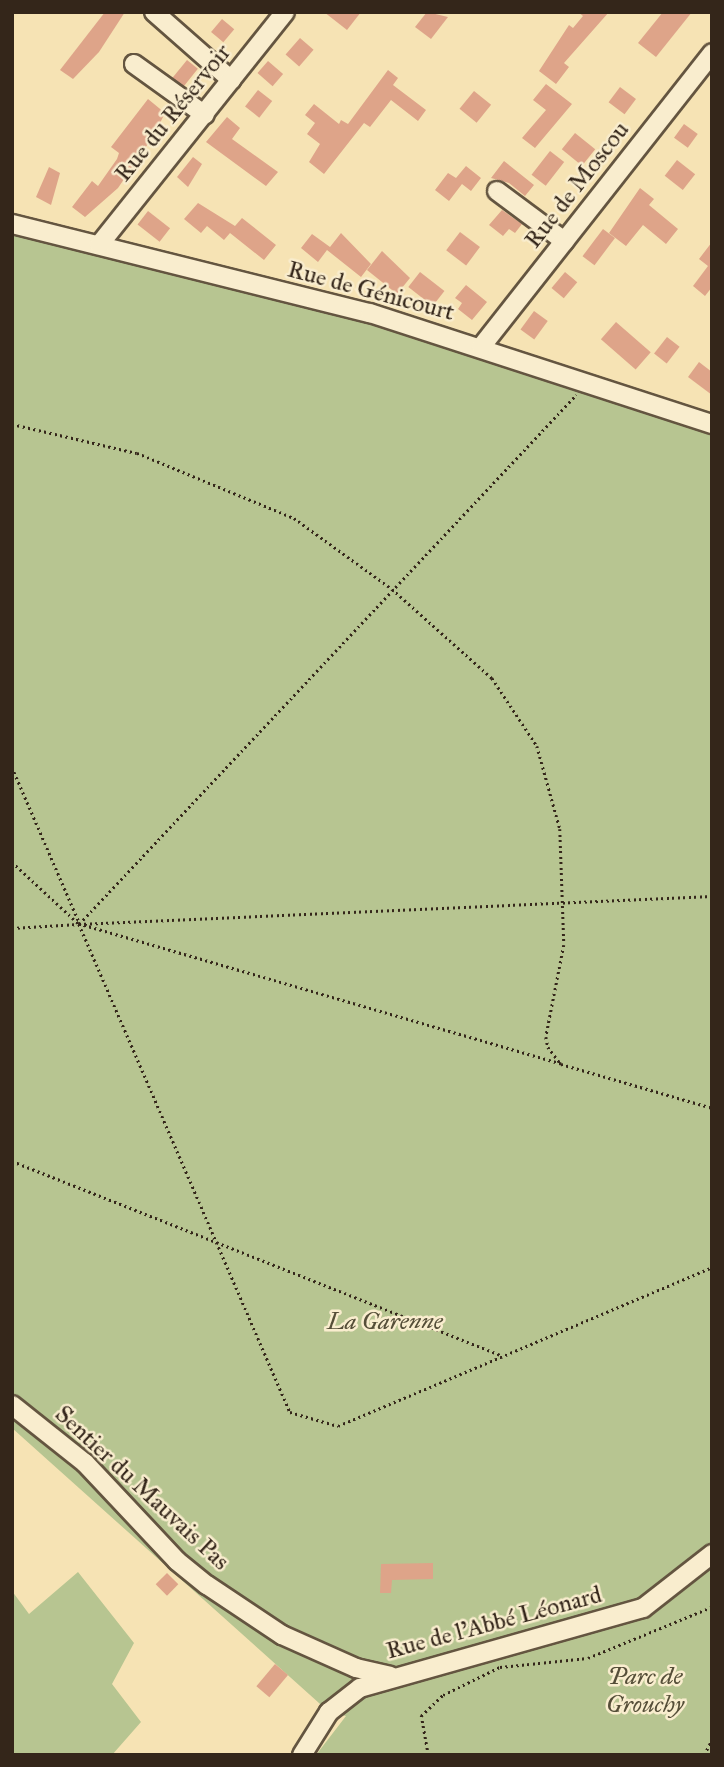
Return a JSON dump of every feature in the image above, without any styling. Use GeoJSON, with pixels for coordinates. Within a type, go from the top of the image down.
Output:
{"type":"FeatureCollection","features":[{"type":"Feature","properties":{"kind":"street"},"geometry":{"type":"LineString","coordinates":[[154,12],[231,80]]}},
{"type":"Feature","properties":{"kind":"street","name":"Rue du Réservoir"},"geometry":{"type":"LineString","coordinates":[[99,245],[285,12]]}},
{"type":"Feature","properties":{"kind":"street","name":"Rue de Moscou"},"geometry":{"type":"LineString","coordinates":[[481,347],[712,53]]}},
{"type":"Feature","properties":{"kind":"street"},"geometry":{"type":"LineString","coordinates":[[134,64],[205,115]]}},
{"type":"Feature","properties":{"kind":"street"},"geometry":{"type":"LineString","coordinates":[[497,191],[564,242]]}},
{"type":"Feature","properties":{"kind":"street","name":"Rue de Génicourt"},"geometry":{"type":"LineString","coordinates":[[12,224],[370,313],[712,424]]}},
{"type":"Feature","properties":{"kind":"street","name":"Sentier du Mauvais Pas"},"geometry":{"type":"LineString","coordinates":[[12,1405],[85,1463],[177,1562],[207,1586],[282,1635],[356,1668],[390,1676]]}},
{"type":"Feature","properties":{"kind":"street","name":"Rue de l'Abbé Léonard"},"geometry":{"type":"LineString","coordinates":[[302,1755],[318,1726],[345,1698],[390,1676],[643,1608],[712,1554]]}},
{"type":"Feature","properties":{"kind":"path"},"geometry":{"type":"LineString","coordinates":[[79,924],[578,393]]}},
{"type":"Feature","properties":{"kind":"path"},"geometry":{"type":"LineString","coordinates":[[12,424],[113,445],[223,485],[294,518],[392,589],[492,678],[537,746],[559,830],[564,945],[546,1037],[561,1064]]}},
{"type":"Feature","properties":{"kind":"path"},"geometry":{"type":"LineString","coordinates":[[12,768],[290,1412],[338,1426],[712,1267]]}},
{"type":"Feature","properties":{"kind":"path"},"geometry":{"type":"LineString","coordinates":[[12,862],[79,924],[712,1108]]}},
{"type":"Feature","properties":{"kind":"path"},"geometry":{"type":"LineString","coordinates":[[12,928],[712,896]]}},
{"type":"Feature","properties":{"kind":"path"},"geometry":{"type":"LineString","coordinates":[[12,1161],[503,1356]]}},
{"type":"Feature","properties":{"kind":"path"},"geometry":{"type":"LineString","coordinates":[[428,1755],[421,1716],[443,1695],[500,1667],[588,1657],[712,1607]]}},
{"type":"Feature","properties":{"kind":"path"},"geometry":{"type":"LineString","coordinates":[[704,1755],[712,1739]]}},
{"type":"Feature","properties":{"kind":"green space","name":"La Garenne"},"geometry":{"type":"Polygon","coordinates":[[[12,234],[395,328],[712,433],[712,1755],[316,1755],[346,1716],[329,1712],[12,1428],[12,234]]]}},
{"type":"Feature","properties":{"kind":"green space"},"geometry":{"type":"Polygon","coordinates":[[[78,1572],[134,1643],[112,1684],[141,1722],[112,1755],[12,1755],[12,1591],[29,1614],[78,1572]]]}},
{"type":"Feature","properties":{"kind":"building"},"geometry":{"type":"Polygon","coordinates":[[[105,12],[125,12],[99,52],[73,79],[60,70],[105,12]]]}},
{"type":"Feature","properties":{"kind":"building"},"geometry":{"type":"Polygon","coordinates":[[[324,12],[361,12],[347,30],[324,12]]]}},
{"type":"Feature","properties":{"kind":"building"},"geometry":{"type":"Polygon","coordinates":[[[427,12],[448,17],[431,39],[415,27],[427,12]]]}},
{"type":"Feature","properties":{"kind":"building"},"geometry":{"type":"Polygon","coordinates":[[[578,12],[609,12],[564,63],[569,67],[556,84],[539,71],[569,25],[573,28],[583,16],[578,12]]]}},
{"type":"Feature","properties":{"kind":"building"},"geometry":{"type":"Polygon","coordinates":[[[663,12],[692,12],[656,57],[638,43],[663,12]]]}},
{"type":"Feature","properties":{"kind":"building"},"geometry":{"type":"Polygon","coordinates":[[[222,19],[234,29],[223,42],[211,32],[222,19]]]}},
{"type":"Feature","properties":{"kind":"building"},"geometry":{"type":"Polygon","coordinates":[[[300,38],[314,50],[299,66],[286,55],[300,38]]]}},
{"type":"Feature","properties":{"kind":"building"},"geometry":{"type":"Polygon","coordinates":[[[187,60],[198,69],[183,87],[173,78],[187,60]]]}},
{"type":"Feature","properties":{"kind":"building"},"geometry":{"type":"Polygon","coordinates":[[[268,61],[283,74],[273,86],[258,73],[268,61]]]}},
{"type":"Feature","properties":{"kind":"building"},"geometry":{"type":"Polygon","coordinates":[[[388,70],[398,78],[393,85],[426,110],[418,121],[391,100],[370,127],[364,123],[324,174],[309,162],[320,144],[307,134],[315,123],[305,115],[314,104],[339,124],[341,120],[348,124],[388,70]]]}},
{"type":"Feature","properties":{"kind":"building"},"geometry":{"type":"Polygon","coordinates":[[[546,84],[572,104],[535,148],[522,138],[546,110],[533,100],[546,84]]]}},
{"type":"Feature","properties":{"kind":"building"},"geometry":{"type":"Polygon","coordinates":[[[620,87],[636,99],[625,114],[609,102],[620,87]]]}},
{"type":"Feature","properties":{"kind":"building"},"geometry":{"type":"Polygon","coordinates":[[[258,90],[272,101],[259,118],[245,107],[258,90]]]}},
{"type":"Feature","properties":{"kind":"building"},"geometry":{"type":"Polygon","coordinates":[[[474,91],[491,105],[477,123],[460,109],[474,91]]]}},
{"type":"Feature","properties":{"kind":"building"},"geometry":{"type":"Polygon","coordinates":[[[148,99],[165,113],[154,135],[118,188],[85,217],[72,207],[92,181],[98,186],[117,159],[119,153],[111,147],[148,99]]]}},
{"type":"Feature","properties":{"kind":"building"},"geometry":{"type":"Polygon","coordinates":[[[227,117],[240,128],[232,139],[278,172],[266,186],[206,142],[227,117]]]}},
{"type":"Feature","properties":{"kind":"building"},"geometry":{"type":"Polygon","coordinates":[[[684,124],[698,134],[688,148],[674,138],[684,124]]]}},
{"type":"Feature","properties":{"kind":"building"},"geometry":{"type":"Polygon","coordinates":[[[575,133],[595,149],[582,166],[562,149],[575,133]]]}},
{"type":"Feature","properties":{"kind":"building"},"geometry":{"type":"Polygon","coordinates":[[[550,151],[564,162],[546,186],[532,175],[550,151]]]}},
{"type":"Feature","properties":{"kind":"building"},"geometry":{"type":"Polygon","coordinates":[[[193,157],[202,164],[188,187],[177,177],[193,157]]]}},
{"type":"Feature","properties":{"kind":"building"},"geometry":{"type":"Polygon","coordinates":[[[677,160],[695,174],[683,190],[665,176],[677,160]]]}},
{"type":"Feature","properties":{"kind":"building"},"geometry":{"type":"Polygon","coordinates":[[[504,161],[534,185],[525,196],[509,183],[491,178],[504,161]]]}},
{"type":"Feature","properties":{"kind":"building"},"geometry":{"type":"Polygon","coordinates":[[[466,166],[481,178],[471,191],[462,184],[449,201],[435,190],[448,173],[456,178],[466,166]]]}},
{"type":"Feature","properties":{"kind":"building"},"geometry":{"type":"Polygon","coordinates":[[[49,167],[60,173],[51,205],[36,197],[49,167]]]}},
{"type":"Feature","properties":{"kind":"building"},"geometry":{"type":"Polygon","coordinates":[[[640,188],[654,199],[649,205],[678,229],[666,244],[643,225],[626,246],[609,233],[640,188]]]}},
{"type":"Feature","properties":{"kind":"building"},"geometry":{"type":"Polygon","coordinates":[[[198,203],[235,226],[242,218],[276,245],[264,260],[230,233],[224,240],[207,226],[201,233],[184,219],[198,203]]]}},
{"type":"Feature","properties":{"kind":"building"},"geometry":{"type":"Polygon","coordinates":[[[502,210],[522,224],[515,233],[509,229],[503,236],[489,225],[502,210]]]}},
{"type":"Feature","properties":{"kind":"building"},"geometry":{"type":"Polygon","coordinates":[[[148,211],[170,228],[160,242],[138,224],[148,211]]]}},
{"type":"Feature","properties":{"kind":"building"},"geometry":{"type":"Polygon","coordinates":[[[603,229],[615,238],[595,265],[583,256],[603,229]]]}},
{"type":"Feature","properties":{"kind":"building"},"geometry":{"type":"Polygon","coordinates":[[[460,232],[480,247],[466,265],[446,250],[460,232]]]}},
{"type":"Feature","properties":{"kind":"building"},"geometry":{"type":"Polygon","coordinates":[[[341,233],[371,264],[361,277],[327,250],[318,262],[301,248],[312,234],[330,247],[341,233]]]}},
{"type":"Feature","properties":{"kind":"building"},"geometry":{"type":"Polygon","coordinates":[[[712,242],[712,287],[705,296],[693,286],[708,266],[699,259],[712,242]]]}},
{"type":"Feature","properties":{"kind":"building"},"geometry":{"type":"Polygon","coordinates":[[[382,251],[410,278],[397,294],[367,270],[382,251]]]}},
{"type":"Feature","properties":{"kind":"building"},"geometry":{"type":"Polygon","coordinates":[[[420,272],[444,291],[433,306],[408,287],[420,272]]]}},
{"type":"Feature","properties":{"kind":"building"},"geometry":{"type":"Polygon","coordinates":[[[565,272],[577,282],[564,298],[552,288],[565,272]]]}},
{"type":"Feature","properties":{"kind":"building"},"geometry":{"type":"Polygon","coordinates":[[[466,285],[487,302],[472,320],[458,309],[462,303],[455,298],[466,285]]]}},
{"type":"Feature","properties":{"kind":"building"},"geometry":{"type":"Polygon","coordinates":[[[534,311],[548,321],[534,340],[520,330],[534,311]]]}},
{"type":"Feature","properties":{"kind":"building"},"geometry":{"type":"Polygon","coordinates":[[[616,322],[651,352],[636,370],[601,339],[616,322]]]}},
{"type":"Feature","properties":{"kind":"building"},"geometry":{"type":"Polygon","coordinates":[[[667,337],[680,347],[667,363],[654,354],[667,337]]]}},
{"type":"Feature","properties":{"kind":"building"},"geometry":{"type":"Polygon","coordinates":[[[699,362],[712,372],[712,395],[688,377],[699,362]]]}},
{"type":"Feature","properties":{"kind":"building"},"geometry":{"type":"Polygon","coordinates":[[[433,1563],[433,1579],[392,1580],[391,1593],[380,1593],[381,1564],[433,1563]]]}},
{"type":"Feature","properties":{"kind":"building"},"geometry":{"type":"Polygon","coordinates":[[[167,1573],[178,1584],[167,1596],[156,1584],[167,1573]]]}},
{"type":"Feature","properties":{"kind":"building"},"geometry":{"type":"Polygon","coordinates":[[[275,1664],[288,1675],[269,1697],[256,1686],[275,1664]]]}},
{"type":"Feature","properties":{"kind":"park label","name":"Parc de Grouchy"},"geometry":{"type":"Point","coordinates":[645,1691]}}]}
